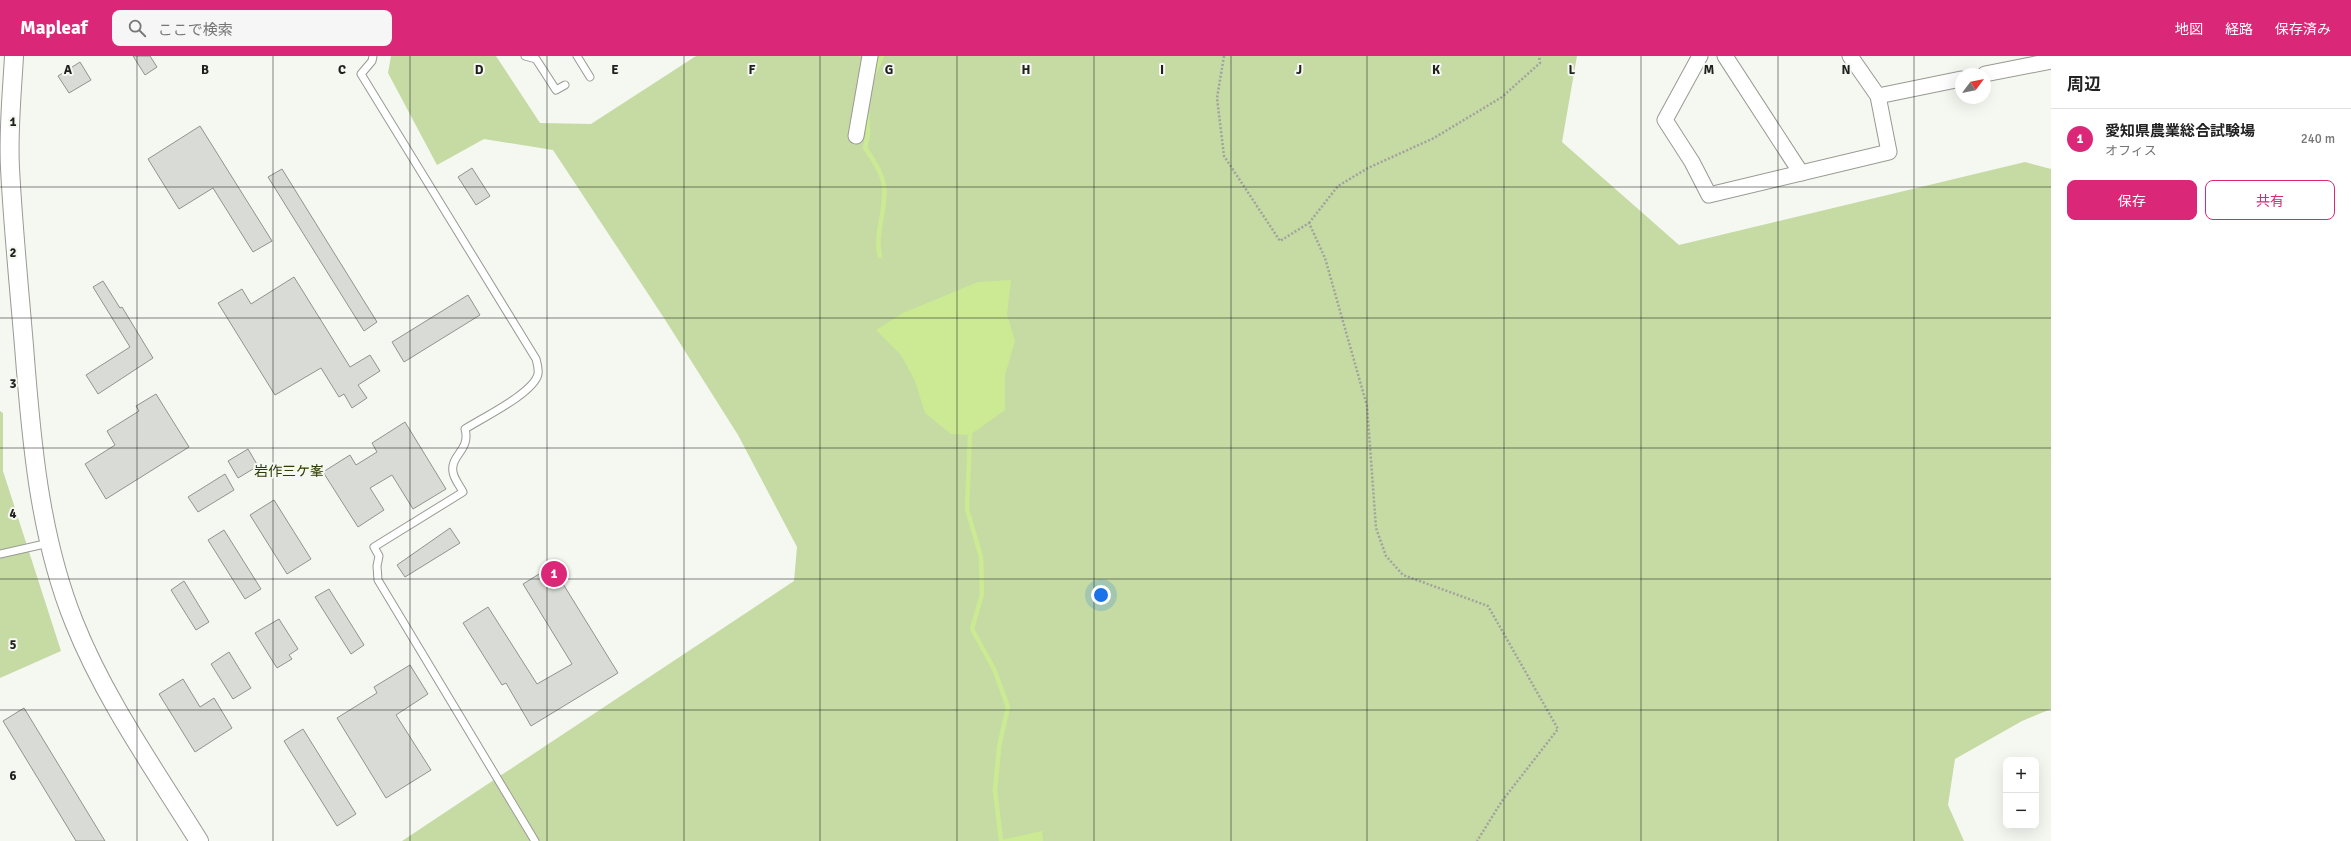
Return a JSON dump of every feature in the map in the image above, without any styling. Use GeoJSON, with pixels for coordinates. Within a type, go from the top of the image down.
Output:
{"type":"FeatureCollection","features":[{"type":"Feature","properties":{"kind":"street"},"geometry":{"type":"LineString","coordinates":[[14,56],[10,166],[29,408],[40,493],[50,543],[73,622],[87,651],[132,734],[199,841]]}},
{"type":"Feature","properties":{"kind":"street"},"geometry":{"type":"LineString","coordinates":[[856,136],[870,56]]}},
{"type":"Feature","properties":{"kind":"street"},"geometry":{"type":"LineString","coordinates":[[1700,56],[1665,120],[1692,162],[1709,195],[1889,152],[1878,96],[1850,56]]}},
{"type":"Feature","properties":{"kind":"street"},"geometry":{"type":"LineString","coordinates":[[1725,56],[1801,173]]}},
{"type":"Feature","properties":{"kind":"street"},"geometry":{"type":"LineString","coordinates":[[1991,73],[2051,60]]}},
{"type":"Feature","properties":{"kind":"street"},"geometry":{"type":"LineString","coordinates":[[1878,96],[1955,80]]}},
{"type":"Feature","properties":{"kind":"lane"},"geometry":{"type":"LineString","coordinates":[[373,56],[372,61],[361,74],[536,359],[538,367],[538,374],[527,390],[465,429],[467,436],[466,444],[453,463],[453,473],[463,492],[374,547],[379,556],[377,566],[378,580],[536,841]]}},
{"type":"Feature","properties":{"kind":"lane"},"geometry":{"type":"LineString","coordinates":[[525,56],[536,59],[556,90],[565,85]]}},
{"type":"Feature","properties":{"kind":"lane"},"geometry":{"type":"LineString","coordinates":[[577,56],[590,77]]}},
{"type":"Feature","properties":{"kind":"lane"},"geometry":{"type":"LineString","coordinates":[[0,554],[50,543]]}},
{"type":"Feature","properties":{"kind":"path"},"geometry":{"type":"LineString","coordinates":[[1224,56],[1217,98],[1224,156],[1280,241],[1309,223],[1338,186],[1368,168],[1434,138],[1502,97],[1540,63],[1539,56]]}},
{"type":"Feature","properties":{"kind":"path"},"geometry":{"type":"LineString","coordinates":[[1309,223],[1325,258],[1367,406],[1376,528],[1386,556],[1403,575],[1488,606],[1558,729],[1502,801],[1477,841]]}},
{"type":"Feature","properties":{"kind":"shaded area"},"geometry":{"type":"Polygon","coordinates":[[[391,56],[496,56],[540,123],[591,124],[696,56],[1577,56],[1562,142],[1679,245],[2025,162],[2051,169],[2051,709],[2022,721],[1955,759],[1948,805],[1964,841],[402,841],[794,581],[797,547],[738,435],[664,318],[553,150],[484,139],[437,165],[388,73],[391,56]]]}},
{"type":"Feature","properties":{"kind":"shaded area"},"geometry":{"type":"Polygon","coordinates":[[[1011,280],[1007,314],[1015,341],[1005,375],[1005,410],[970,435],[951,434],[925,413],[915,381],[901,355],[876,330],[903,313],[978,282],[1011,280]]]}},
{"type":"Feature","properties":{"kind":"shaded area"},"geometry":{"type":"Polygon","coordinates":[[[0,411],[3,413],[3,471],[61,651],[0,678],[0,411]]]}},
{"type":"Feature","properties":{"kind":"shaded area"},"geometry":{"type":"Polygon","coordinates":[[[1042,831],[1043,841],[999,841],[1001,840],[1042,831]]]}},
{"type":"Feature","properties":{"kind":"building"},"geometry":{"type":"Polygon","coordinates":[[[133,56],[150,56],[157,67],[145,75],[133,56]]]}},
{"type":"Feature","properties":{"kind":"building"},"geometry":{"type":"Polygon","coordinates":[[[80,62],[91,80],[69,93],[58,76],[80,62]]]}},
{"type":"Feature","properties":{"kind":"building"},"geometry":{"type":"Polygon","coordinates":[[[200,126],[272,241],[253,252],[213,188],[179,209],[148,159],[200,126]]]}},
{"type":"Feature","properties":{"kind":"building"},"geometry":{"type":"Polygon","coordinates":[[[472,168],[490,196],[476,205],[458,177],[472,168]]]}},
{"type":"Feature","properties":{"kind":"building"},"geometry":{"type":"Polygon","coordinates":[[[282,169],[377,322],[364,331],[268,177],[282,169]]]}},
{"type":"Feature","properties":{"kind":"building"},"geometry":{"type":"Polygon","coordinates":[[[294,277],[350,367],[370,355],[380,371],[358,385],[367,398],[352,408],[344,394],[339,397],[321,368],[275,395],[218,303],[242,289],[251,304],[294,277]]]}},
{"type":"Feature","properties":{"kind":"building"},"geometry":{"type":"Polygon","coordinates":[[[103,281],[120,308],[122,307],[153,358],[98,394],[86,375],[130,347],[93,287],[103,281]]]}},
{"type":"Feature","properties":{"kind":"building"},"geometry":{"type":"Polygon","coordinates":[[[468,295],[480,315],[404,362],[392,342],[468,295]]]}},
{"type":"Feature","properties":{"kind":"building"},"geometry":{"type":"Polygon","coordinates":[[[156,394],[189,447],[106,499],[85,464],[115,445],[107,431],[139,411],[136,406],[156,394]]]}},
{"type":"Feature","properties":{"kind":"building"},"geometry":{"type":"Polygon","coordinates":[[[405,422],[446,489],[413,509],[392,475],[370,488],[384,510],[358,527],[323,472],[350,455],[356,465],[377,452],[372,443],[405,422]]]}},
{"type":"Feature","properties":{"kind":"building"},"geometry":{"type":"Polygon","coordinates":[[[248,449],[258,466],[238,478],[228,461],[248,449]]]}},
{"type":"Feature","properties":{"kind":"building"},"geometry":{"type":"Polygon","coordinates":[[[225,474],[234,490],[198,512],[188,497],[225,474]]]}},
{"type":"Feature","properties":{"kind":"building"},"geometry":{"type":"Polygon","coordinates":[[[274,500],[311,559],[287,574],[250,515],[274,500]]]}},
{"type":"Feature","properties":{"kind":"building"},"geometry":{"type":"Polygon","coordinates":[[[450,528],[460,543],[405,577],[397,565],[450,528]]]}},
{"type":"Feature","properties":{"kind":"building"},"geometry":{"type":"Polygon","coordinates":[[[224,530],[261,589],[245,599],[208,540],[224,530]]]}},
{"type":"Feature","properties":{"kind":"building"},"geometry":{"type":"Polygon","coordinates":[[[552,566],[618,673],[531,726],[506,683],[502,685],[463,623],[488,607],[537,684],[572,664],[523,584],[552,566]]]}},
{"type":"Feature","properties":{"kind":"building"},"geometry":{"type":"Polygon","coordinates":[[[184,581],[209,622],[196,630],[171,590],[184,581]]]}},
{"type":"Feature","properties":{"kind":"building"},"geometry":{"type":"Polygon","coordinates":[[[329,589],[364,645],[351,654],[315,597],[329,589]]]}},
{"type":"Feature","properties":{"kind":"building"},"geometry":{"type":"Polygon","coordinates":[[[279,619],[298,649],[289,655],[292,659],[277,668],[255,633],[279,619]]]}},
{"type":"Feature","properties":{"kind":"building"},"geometry":{"type":"Polygon","coordinates":[[[229,652],[251,688],[233,699],[211,664],[229,652]]]}},
{"type":"Feature","properties":{"kind":"building"},"geometry":{"type":"Polygon","coordinates":[[[410,665],[428,694],[396,715],[431,770],[386,798],[337,718],[377,693],[374,687],[410,665]]]}},
{"type":"Feature","properties":{"kind":"building"},"geometry":{"type":"Polygon","coordinates":[[[183,679],[200,707],[214,698],[232,728],[195,752],[159,694],[183,679]]]}},
{"type":"Feature","properties":{"kind":"building"},"geometry":{"type":"Polygon","coordinates":[[[24,708],[105,841],[76,841],[3,721],[24,708]]]}},
{"type":"Feature","properties":{"kind":"building"},"geometry":{"type":"Polygon","coordinates":[[[303,729],[356,814],[337,826],[284,741],[303,729]]]}},
{"type":"Feature","properties":{"kind":"waterway"},"geometry":{"type":"LineString","coordinates":[[873,76],[882,56]]}},
{"type":"Feature","properties":{"kind":"waterway"},"geometry":{"type":"LineString","coordinates":[[867,110],[868,134],[865,148],[879,171],[884,186],[884,204],[879,230],[880,256]]}},
{"type":"Feature","properties":{"kind":"waterway"},"geometry":{"type":"LineString","coordinates":[[970,435],[967,509],[981,557],[982,594],[972,629],[994,669],[1008,707],[999,747],[995,790],[1001,840]]}},
{"type":"Feature","properties":{"kind":"place","name":"愛知県農業総合試験場"},"geometry":{"type":"Point","coordinates":[554,574]}},
{"type":"Feature","properties":{"kind":"district","name":"岩作三ケ峯"},"geometry":{"type":"Point","coordinates":[289,471]}}]}
